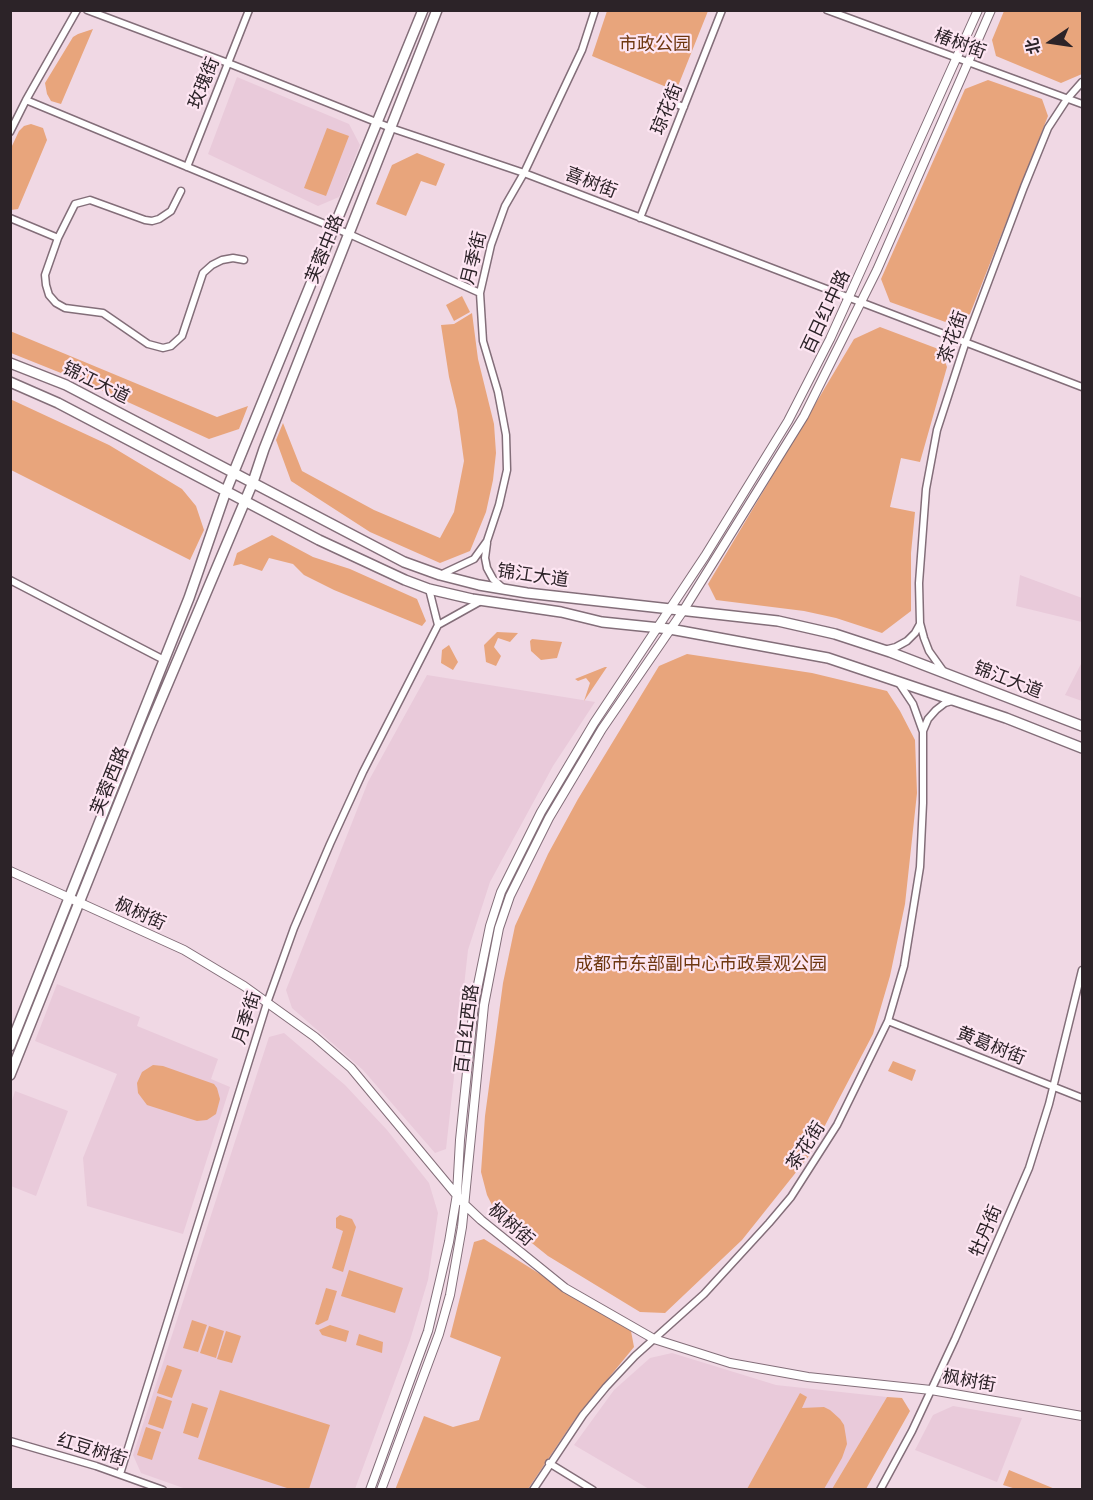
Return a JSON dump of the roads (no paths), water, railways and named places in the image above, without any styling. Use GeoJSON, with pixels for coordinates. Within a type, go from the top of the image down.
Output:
{"type":"FeatureCollection","features":[{"type":"Feature","properties":{"kind":"main road","name":"芙蓉中路"},"geometry":{"type":"LineString","coordinates":[[226,491],[423,10]]}},
{"type":"Feature","properties":{"kind":"main road","name":"芙蓉中路"},"geometry":{"type":"LineString","coordinates":[[244,501],[437,10]]}},
{"type":"Feature","properties":{"kind":"main road","name":"锦江大道"},"geometry":{"type":"LineString","coordinates":[[10,363],[66,385],[404,562],[440,575],[504,589],[778,621],[835,634],[1083,726]]}},
{"type":"Feature","properties":{"kind":"main road","name":"锦江大道"},"geometry":{"type":"LineString","coordinates":[[10,382],[58,403],[318,540],[429,589],[481,601],[561,612],[602,622],[670,629],[828,658],[958,700],[1083,748]]}},
{"type":"Feature","properties":{"kind":"main road","name":"芙蓉西路"},"geometry":{"type":"LineString","coordinates":[[10,1046],[189,597],[226,491]]}},
{"type":"Feature","properties":{"kind":"main road","name":"芙蓉西路"},"geometry":{"type":"LineString","coordinates":[[10,1075],[149,728],[244,501]]}},
{"type":"Feature","properties":{"kind":"street"},"geometry":{"type":"LineString","coordinates":[[10,132],[77,10]]}},
{"type":"Feature","properties":{"kind":"street","name":"喜树街"},"geometry":{"type":"LineString","coordinates":[[87,10],[391,128],[525,173],[1083,387]]}},
{"type":"Feature","properties":{"kind":"street","name":"玫瑰街"},"geometry":{"type":"LineString","coordinates":[[187,167],[249,10]]}},
{"type":"Feature","properties":{"kind":"street","name":"月季街"},"geometry":{"type":"LineString","coordinates":[[440,575],[474,559],[487,541],[507,470],[498,392],[483,341],[480,293],[491,245],[505,206],[525,173],[582,50],[595,10]]}},
{"type":"Feature","properties":{"kind":"street","name":"琼花街"},"geometry":{"type":"LineString","coordinates":[[640,218],[722,10]]}},
{"type":"Feature","properties":{"kind":"street","name":"椿树街"},"geometry":{"type":"LineString","coordinates":[[827,10],[1083,104]]}},
{"type":"Feature","properties":{"kind":"street","name":"百日红中路"},"geometry":{"type":"LineString","coordinates":[[668,609],[705,556],[788,421],[850,297],[978,10]]}},
{"type":"Feature","properties":{"kind":"street","name":"百日红中路"},"geometry":{"type":"LineString","coordinates":[[683,610],[804,416],[862,302],[991,10]]}},
{"type":"Feature","properties":{"kind":"street","name":"茶花街"},"geometry":{"type":"LineString","coordinates":[[945,673],[929,651],[920,623],[919,584],[926,489],[937,430],[966,341],[1048,128],[1066,99],[1083,82]]}},
{"type":"Feature","properties":{"kind":"street"},"geometry":{"type":"LineString","coordinates":[[26,100],[335,228],[480,293]]}},
{"type":"Feature","properties":{"kind":"street"},"geometry":{"type":"LineString","coordinates":[[670,102],[684,106]]}},
{"type":"Feature","properties":{"kind":"street"},"geometry":{"type":"LineString","coordinates":[[181,191],[171,211],[152,221],[97,202],[82,201],[75,204],[58,238],[45,275],[45,285],[49,295],[65,308],[103,313],[148,345],[171,346],[182,336],[203,273],[222,260],[233,258],[244,260]]}},
{"type":"Feature","properties":{"kind":"street"},"geometry":{"type":"LineString","coordinates":[[10,218],[58,238]]}},
{"type":"Feature","properties":{"kind":"street"},"geometry":{"type":"LineString","coordinates":[[487,541],[485,558],[487,568],[493,579],[504,589]]}},
{"type":"Feature","properties":{"kind":"street"},"geometry":{"type":"LineString","coordinates":[[10,580],[164,660]]}},
{"type":"Feature","properties":{"kind":"street"},"geometry":{"type":"LineString","coordinates":[[429,589],[438,626],[481,601]]}},
{"type":"Feature","properties":{"kind":"street","name":"百日红西路"},"geometry":{"type":"LineString","coordinates":[[370,1490],[428,1331],[449,1242],[457,1194],[460,1140],[474,1004],[489,926],[501,892],[546,804],[594,723],[668,609]]}},
{"type":"Feature","properties":{"kind":"street","name":"百日红西路"},"geometry":{"type":"LineString","coordinates":[[381,1490],[440,1329],[450,1295],[464,1204],[484,1005],[499,928],[510,896],[549,818],[602,729],[683,610]]}},
{"type":"Feature","properties":{"kind":"street"},"geometry":{"type":"LineString","coordinates":[[882,650],[896,647],[907,641],[915,633],[920,623]]}},
{"type":"Feature","properties":{"kind":"street","name":"月季街"},"geometry":{"type":"LineString","coordinates":[[120,1474],[267,1003],[294,928],[363,772],[438,626]]}},
{"type":"Feature","properties":{"kind":"street","name":"茶花街"},"geometry":{"type":"LineString","coordinates":[[533,1490],[583,1415],[606,1387],[704,1294],[791,1197],[837,1125],[888,1021],[904,966],[920,867],[923,803],[923,732],[901,683],[891,679]]}},
{"type":"Feature","properties":{"kind":"street"},"geometry":{"type":"LineString","coordinates":[[923,732],[928,719],[936,710],[945,703],[958,700]]}},
{"type":"Feature","properties":{"kind":"street","name":"枫树街"},"geometry":{"type":"LineString","coordinates":[[10,871],[184,950],[244,986],[315,1037],[351,1068],[464,1204],[565,1288],[654,1339],[730,1362],[808,1377],[931,1390],[1083,1416]]}},
{"type":"Feature","properties":{"kind":"street","name":"牡丹街"},"geometry":{"type":"LineString","coordinates":[[880,1490],[912,1431],[965,1317],[1029,1168],[1053,1088],[1083,970]]}},
{"type":"Feature","properties":{"kind":"street","name":"黄葛树街"},"geometry":{"type":"LineString","coordinates":[[888,1021],[1083,1098]]}},
{"type":"Feature","properties":{"kind":"street","name":"红豆树街"},"geometry":{"type":"LineString","coordinates":[[10,1441],[120,1474],[163,1490]]}},
{"type":"Feature","properties":{"kind":"street"},"geometry":{"type":"LineString","coordinates":[[549,1463],[593,1490]]}},
{"type":"Feature","properties":{"kind":"park label","name":"市政公园"},"geometry":{"type":"Point","coordinates":[655,45]}},
{"type":"Feature","properties":{"kind":"park label","name":"成都市东部副中心市政景观公园"},"geometry":{"type":"Point","coordinates":[701,965]}}]}
